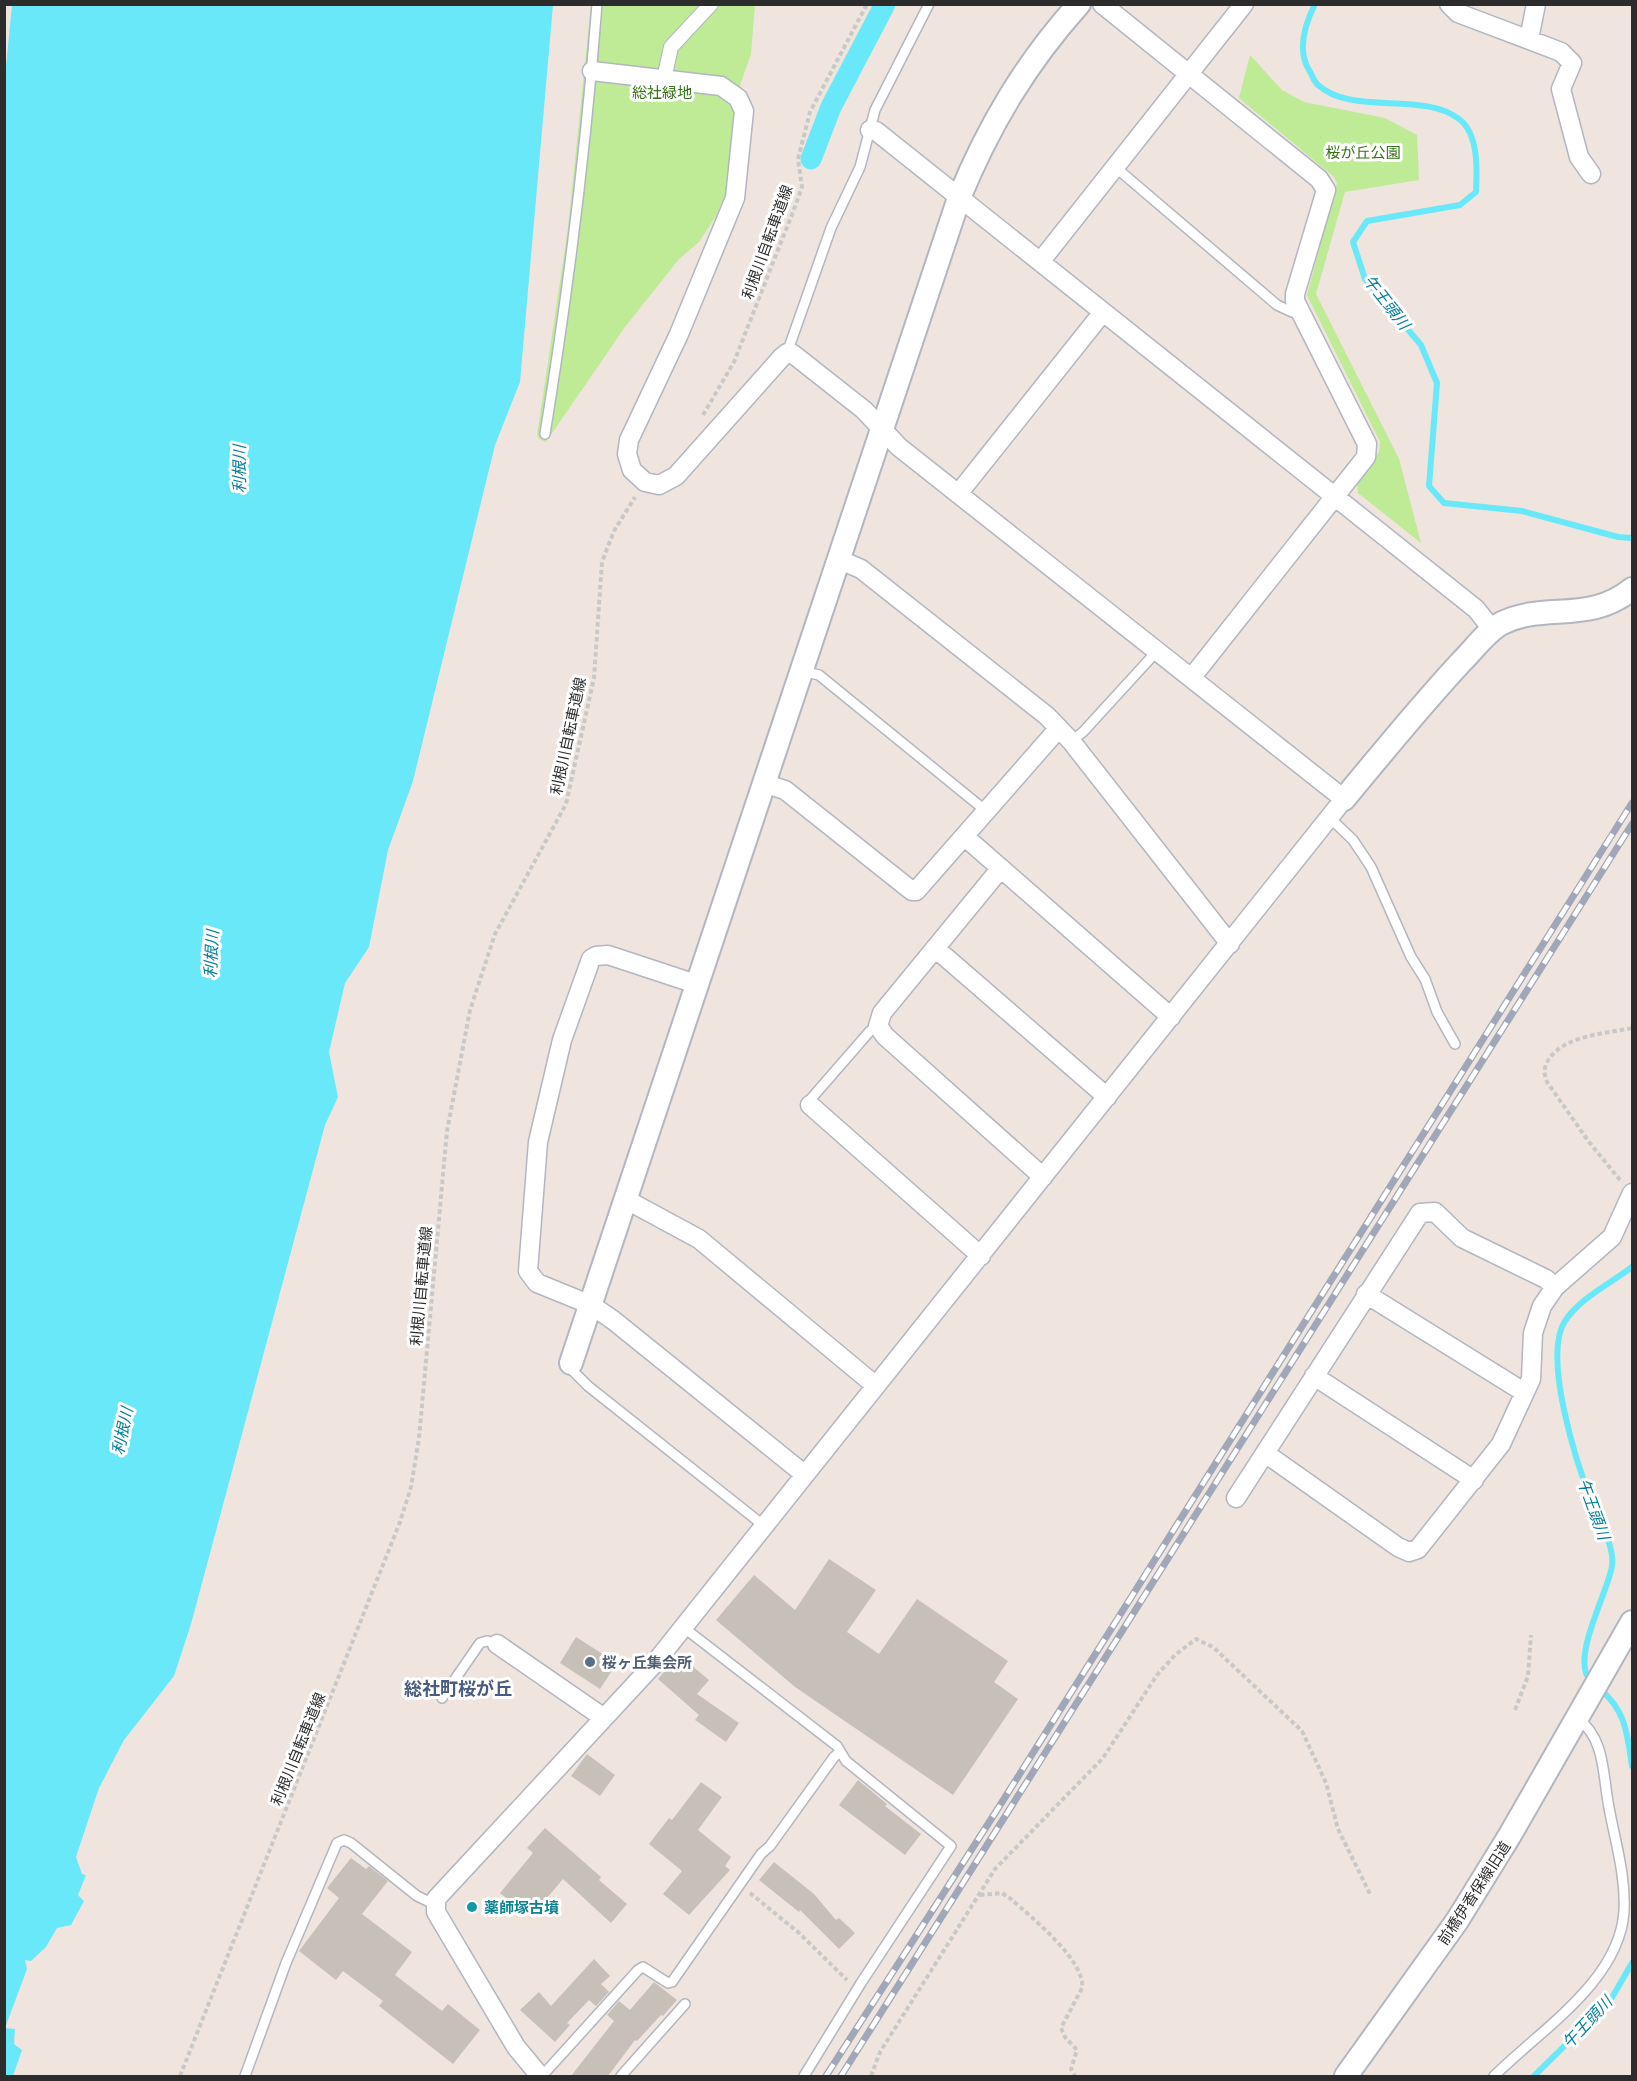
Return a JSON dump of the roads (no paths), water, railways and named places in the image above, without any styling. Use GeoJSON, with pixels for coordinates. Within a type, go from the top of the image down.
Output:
{"type":"FeatureCollection","features":[{"type":"Feature","properties":{"kind":"street"},"geometry":{"type":"LineString","coordinates":[[664,79],[671,47],[711,4]]}},
{"type":"Feature","properties":{"kind":"street"},"geometry":{"type":"LineString","coordinates":[[571,1363],[880,429],[959,198],[976,156],[1003,104],[1052,35],[1079,4]]}},
{"type":"Feature","properties":{"kind":"street"},"geometry":{"type":"LineString","coordinates":[[1102,4],[1319,179],[1326,190],[1295,294],[1299,311],[1367,444],[1366,457],[1337,496],[1192,677]]}},
{"type":"Feature","properties":{"kind":"street"},"geometry":{"type":"LineString","coordinates":[[1040,262],[1244,4]]}},
{"type":"Feature","properties":{"kind":"street"},"geometry":{"type":"LineString","coordinates":[[1449,4],[1458,13],[1561,52],[1572,63],[1561,89],[1579,157],[1591,174]]}},
{"type":"Feature","properties":{"kind":"street"},"geometry":{"type":"LineString","coordinates":[[1528,39],[1536,4]]}},
{"type":"Feature","properties":{"kind":"street"},"geometry":{"type":"LineString","coordinates":[[592,71],[715,85],[732,93],[744,111],[735,198],[679,334],[628,440],[627,454],[637,477],[652,485],[667,482],[676,476],[788,352],[793,354],[864,410],[880,429],[958,494],[1344,799]]}},
{"type":"Feature","properties":{"kind":"street"},"geometry":{"type":"LineString","coordinates":[[870,130],[876,131],[1337,496],[1476,609],[1492,629]]}},
{"type":"Feature","properties":{"kind":"street"},"geometry":{"type":"LineString","coordinates":[[958,494],[1103,312]]}},
{"type":"Feature","properties":{"kind":"street"},"geometry":{"type":"LineString","coordinates":[[838,559],[861,569],[1065,734],[1230,944]]}},
{"type":"Feature","properties":{"kind":"street"},"geometry":{"type":"LineString","coordinates":[[541,2076],[516,2047],[436,1912],[434,1904],[441,1892],[654,1664],[763,1524],[981,1256],[1419,706],[1492,629],[1519,617],[1598,608],[1618,600],[1632,589]]}},
{"type":"Feature","properties":{"kind":"street"},"geometry":{"type":"LineString","coordinates":[[763,783],[785,790],[912,891],[916,891],[986,811],[1065,734]]}},
{"type":"Feature","properties":{"kind":"street"},"geometry":{"type":"LineString","coordinates":[[965,837],[1171,1017]]}},
{"type":"Feature","properties":{"kind":"street"},"geometry":{"type":"LineString","coordinates":[[1001,868],[882,1013],[878,1026],[885,1036],[1043,1177]]}},
{"type":"Feature","properties":{"kind":"street"},"geometry":{"type":"LineString","coordinates":[[935,948],[1107,1097]]}},
{"type":"Feature","properties":{"kind":"street"},"geometry":{"type":"LineString","coordinates":[[696,984],[608,955],[596,956],[588,966],[562,1040],[538,1142],[528,1271],[537,1283],[591,1305],[804,1474]]}},
{"type":"Feature","properties":{"kind":"street"},"geometry":{"type":"LineString","coordinates":[[810,1105],[981,1256]]}},
{"type":"Feature","properties":{"kind":"street"},"geometry":{"type":"LineString","coordinates":[[1265,1453],[1398,1547],[1409,1552],[1418,1549],[1501,1444],[1531,1379],[1533,1333],[1542,1306],[1555,1287],[1612,1237],[1629,1190]]}},
{"type":"Feature","properties":{"kind":"street"},"geometry":{"type":"LineString","coordinates":[[625,1199],[699,1239],[876,1386]]}},
{"type":"Feature","properties":{"kind":"street"},"geometry":{"type":"LineString","coordinates":[[1236,1498],[1416,1216],[1430,1210],[1462,1238],[1546,1279],[1555,1287]]}},
{"type":"Feature","properties":{"kind":"street"},"geometry":{"type":"LineString","coordinates":[[1366,1294],[1524,1392]]}},
{"type":"Feature","properties":{"kind":"street"},"geometry":{"type":"LineString","coordinates":[[1314,1376],[1474,1480]]}},
{"type":"Feature","properties":{"kind":"street","name":"前橋伊香保線旧道"},"geometry":{"type":"LineString","coordinates":[[1353,2074],[1457,1921],[1588,1700],[1626,1647],[1632,1622]]}},
{"type":"Feature","properties":{"kind":"street"},"geometry":{"type":"LineString","coordinates":[[496,1644],[604,1718]]}},
{"type":"Feature","properties":{"kind":"lane"},"geometry":{"type":"LineString","coordinates":[[545,434],[560,342],[592,71],[597,4]]}},
{"type":"Feature","properties":{"kind":"lane"},"geometry":{"type":"LineString","coordinates":[[788,352],[831,228],[860,167],[875,110],[929,4]]}},
{"type":"Feature","properties":{"kind":"lane"},"geometry":{"type":"LineString","coordinates":[[1114,166],[1277,305],[1292,312],[1299,311]]}},
{"type":"Feature","properties":{"kind":"lane"},"geometry":{"type":"LineString","coordinates":[[1065,734],[1083,732],[1158,650]]}},
{"type":"Feature","properties":{"kind":"lane"},"geometry":{"type":"LineString","coordinates":[[801,671],[819,675],[986,811]]}},
{"type":"Feature","properties":{"kind":"lane"},"geometry":{"type":"LineString","coordinates":[[1330,818],[1353,840],[1371,867],[1411,957],[1425,979],[1437,1012],[1455,1044]]}},
{"type":"Feature","properties":{"kind":"lane"},"geometry":{"type":"LineString","coordinates":[[810,1105],[810,1100],[870,1031],[878,1026]]}},
{"type":"Feature","properties":{"kind":"lane"},"geometry":{"type":"LineString","coordinates":[[571,1363],[573,1371],[588,1386],[763,1524]]}},
{"type":"Feature","properties":{"kind":"lane"},"geometry":{"type":"LineString","coordinates":[[683,1627],[837,1746],[846,1761],[951,1846],[857,1989],[804,2076]]}},
{"type":"Feature","properties":{"kind":"lane"},"geometry":{"type":"LineString","coordinates":[[442,1698],[480,1642],[487,1641],[496,1644]]}},
{"type":"Feature","properties":{"kind":"lane"},"geometry":{"type":"LineString","coordinates":[[1494,2076],[1593,1982],[1613,1951],[1622,1924],[1622,1874],[1602,1761],[1592,1731],[1588,1700]]}},
{"type":"Feature","properties":{"kind":"lane"},"geometry":{"type":"LineString","coordinates":[[541,2076],[638,1970],[643,1967],[668,1983],[672,1982],[740,1885],[840,1752]]}},
{"type":"Feature","properties":{"kind":"lane"},"geometry":{"type":"LineString","coordinates":[[245,2076],[286,1963],[337,1843],[344,1840],[351,1843],[417,1896],[434,1904]]}},
{"type":"Feature","properties":{"kind":"lane"},"geometry":{"type":"LineString","coordinates":[[621,2076],[685,2004]]}},
{"type":"Feature","properties":{"kind":"water","name":"利根川"},"geometry":{"type":"Polygon","coordinates":[[[12,5],[553,5],[520,382],[495,445],[413,781],[388,850],[369,947],[345,983],[329,1052],[338,1097],[325,1125],[191,1624],[174,1676],[124,1740],[99,1788],[76,1857],[82,1874],[86,1875],[78,1895],[84,1901],[71,1925],[57,1928],[46,1947],[31,1961],[25,1960],[27,1969],[5,2028],[15,2029],[14,2044],[22,2050],[13,2076],[5,2076],[4,87],[12,5]]]}},
{"type":"Feature","properties":{"kind":"waterway"},"geometry":{"type":"LineString","coordinates":[[811,159],[831,107],[885,4]]}},
{"type":"Feature","properties":{"kind":"waterway","name":"午王頭川"},"geometry":{"type":"LineString","coordinates":[[1315,4],[1306,28],[1303,54],[1318,85],[1332,94],[1349,99],[1427,106],[1444,111],[1459,119],[1466,126],[1473,143],[1476,192],[1460,205],[1367,221],[1353,242],[1365,279],[1421,345],[1437,383],[1429,486],[1444,503],[1522,511],[1618,537],[1632,538]]}},
{"type":"Feature","properties":{"kind":"waterway","name":"午王頭川"},"geometry":{"type":"LineString","coordinates":[[1592,1682],[1586,1672],[1584,1659],[1609,1578],[1612,1559],[1609,1542],[1578,1463],[1564,1411],[1557,1359],[1559,1338],[1565,1321],[1579,1305],[1632,1267]]}},
{"type":"Feature","properties":{"kind":"waterway","name":"午王頭川"},"geometry":{"type":"LineString","coordinates":[[1600,1689],[1609,1697],[1624,1723],[1632,1766]]}},
{"type":"Feature","properties":{"kind":"waterway","name":"午王頭川"},"geometry":{"type":"LineString","coordinates":[[1534,2076],[1610,2001],[1632,1963]]}},
{"type":"Feature","properties":{"kind":"railway"},"geometry":{"type":"LineString","coordinates":[[826,2076],[997,1810],[1632,803]]}},
{"type":"Feature","properties":{"kind":"railway"},"geometry":{"type":"LineString","coordinates":[[841,2076],[1632,824]]}},
{"type":"Feature","properties":{"kind":"place","name":"桜ヶ丘集会所"},"geometry":{"type":"Point","coordinates":[590,1662]}},
{"type":"Feature","properties":{"kind":"place","name":"薬師塚古墳"},"geometry":{"type":"Point","coordinates":[472,1907]}},
{"type":"Feature","properties":{"kind":"district","name":"総社町桜が丘"},"geometry":{"type":"Point","coordinates":[458,1688]}},
{"type":"Feature","properties":{"kind":"park label","name":"総社緑地"},"geometry":{"type":"Point","coordinates":[662,92]}},
{"type":"Feature","properties":{"kind":"park label","name":"桜が丘公園"},"geometry":{"type":"Point","coordinates":[1363,152]}}]}
